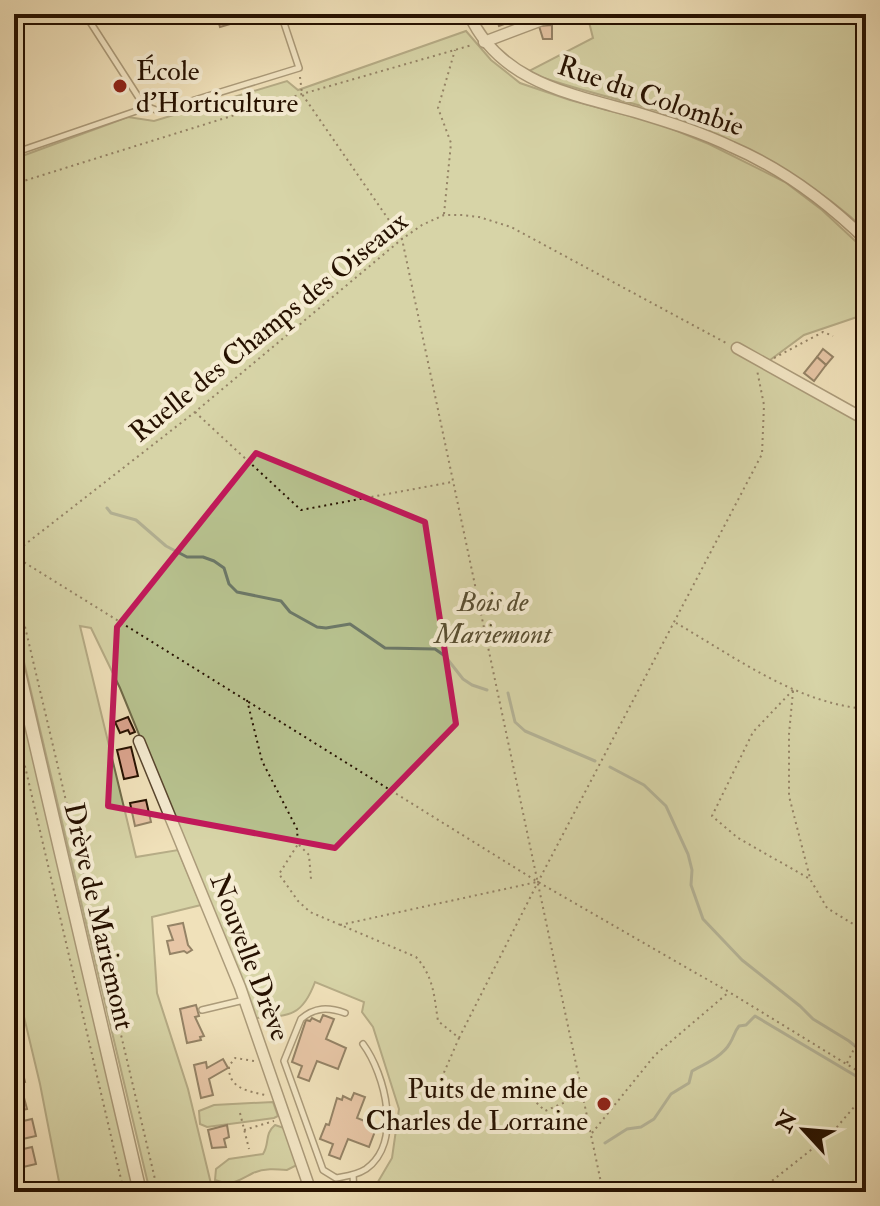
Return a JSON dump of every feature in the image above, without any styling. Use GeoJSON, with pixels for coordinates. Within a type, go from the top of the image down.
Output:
{"type":"FeatureCollection","features":[{"type":"Feature","properties":{"kind":"street","name":"Rue du Colombie"},"geometry":{"type":"LineString","coordinates":[[469,14],[484,42],[524,74],[562,92],[694,130],[773,166],[812,193],[866,240]]}},
{"type":"Feature","properties":{"kind":"street"},"geometry":{"type":"LineString","coordinates":[[484,42],[558,14]]}},
{"type":"Feature","properties":{"kind":"street"},"geometry":{"type":"LineString","coordinates":[[737,348],[866,420]]}},
{"type":"Feature","properties":{"kind":"street","name":"Drève de Mariemont"},"geometry":{"type":"LineString","coordinates":[[14,651],[140,1192]]}},
{"type":"Feature","properties":{"kind":"street","name":"Nouvelle Drève"},"geometry":{"type":"LineString","coordinates":[[139,741],[244,1000],[311,1192]]}},
{"type":"Feature","properties":{"kind":"lane"},"geometry":{"type":"LineString","coordinates":[[85,14],[148,107],[159,111],[299,68],[281,14]]}},
{"type":"Feature","properties":{"kind":"lane"},"geometry":{"type":"LineString","coordinates":[[14,153],[148,107]]}},
{"type":"Feature","properties":{"kind":"lane"},"geometry":{"type":"LineString","coordinates":[[202,1010],[244,1000]]}},
{"type":"Feature","properties":{"kind":"lane"},"geometry":{"type":"LineString","coordinates":[[345,1013],[328,1007],[305,1015],[284,1061],[323,1170],[336,1178],[364,1170],[383,1147],[386,1106],[380,1075],[374,1059],[363,1044]]}},
{"type":"Feature","properties":{"kind":"lane"},"geometry":{"type":"LineString","coordinates":[[353,1175],[354,1192]]}},
{"type":"Feature","properties":{"kind":"path"},"geometry":{"type":"LineString","coordinates":[[14,184],[302,94],[484,42]]}},
{"type":"Feature","properties":{"kind":"path"},"geometry":{"type":"LineString","coordinates":[[444,215],[451,143],[438,108],[455,50]]}},
{"type":"Feature","properties":{"kind":"path"},"geometry":{"type":"LineString","coordinates":[[299,68],[302,94],[402,239],[603,1192]]}},
{"type":"Feature","properties":{"kind":"path","name":"Ruelle des Champs des Oiseaux"},"geometry":{"type":"LineString","coordinates":[[14,554],[195,412],[402,239],[444,215],[479,217],[511,227],[737,348]]}},
{"type":"Feature","properties":{"kind":"path"},"geometry":{"type":"LineString","coordinates":[[584,1100],[568,1101],[545,1111],[530,1096],[513,1088],[490,1098],[477,1098],[463,1093],[442,1077],[538,882],[762,454],[764,405],[758,362],[823,332],[833,336]]}},
{"type":"Feature","properties":{"kind":"path"},"geometry":{"type":"LineString","coordinates":[[195,412],[301,510],[453,482]]}},
{"type":"Feature","properties":{"kind":"path"},"geometry":{"type":"LineString","coordinates":[[14,554],[538,882],[729,992],[866,1076]]}},
{"type":"Feature","properties":{"kind":"path"},"geometry":{"type":"LineString","coordinates":[[14,580],[158,1192]]}},
{"type":"Feature","properties":{"kind":"path"},"geometry":{"type":"LineString","coordinates":[[675,623],[793,690],[818,700],[866,709]]}},
{"type":"Feature","properties":{"kind":"path"},"geometry":{"type":"LineString","coordinates":[[793,690],[753,732],[712,816],[738,838],[810,879]]}},
{"type":"Feature","properties":{"kind":"path"},"geometry":{"type":"LineString","coordinates":[[793,690],[789,796],[810,879],[827,908],[866,932]]}},
{"type":"Feature","properties":{"kind":"path"},"geometry":{"type":"LineString","coordinates":[[246,699],[262,761],[297,829],[298,844],[279,874],[310,912],[416,957],[428,970],[436,991],[438,1021],[459,1038]]}},
{"type":"Feature","properties":{"kind":"path"},"geometry":{"type":"LineString","coordinates":[[14,719],[124,1192]]}},
{"type":"Feature","properties":{"kind":"path"},"geometry":{"type":"LineString","coordinates":[[298,844],[309,855],[311,879]]}},
{"type":"Feature","properties":{"kind":"path"},"geometry":{"type":"LineString","coordinates":[[339,925],[538,882]]}},
{"type":"Feature","properties":{"kind":"path"},"geometry":{"type":"LineString","coordinates":[[591,1133],[655,1055],[729,992]]}},
{"type":"Feature","properties":{"kind":"path"},"geometry":{"type":"LineString","coordinates":[[847,1064],[866,1025]]}},
{"type":"Feature","properties":{"kind":"path"},"geometry":{"type":"LineString","coordinates":[[267,1066],[238,1058],[230,1063],[229,1072],[239,1087],[278,1098]]}},
{"type":"Feature","properties":{"kind":"path"},"geometry":{"type":"LineString","coordinates":[[758,1192],[831,1134],[866,1093]]}},
{"type":"Feature","properties":{"kind":"path"},"geometry":{"type":"LineString","coordinates":[[240,1113],[249,1149]]}},
{"type":"Feature","properties":{"kind":"path"},"geometry":{"type":"LineString","coordinates":[[244,1130],[285,1118]]}},
{"type":"Feature","properties":{"kind":"highlighted area"},"geometry":{"type":"Polygon","coordinates":[[[256,453],[425,522],[456,724],[335,848],[108,806],[117,627],[256,453]]]}},
{"type":"Feature","properties":{"kind":"green space"},"geometry":{"type":"Polygon","coordinates":[[[587,14],[866,14],[866,231],[831,201],[794,176],[712,134],[662,112],[527,72],[593,38],[587,14]]]}},
{"type":"Feature","properties":{"kind":"green space","name":"Bois de Mariemont"},"geometry":{"type":"Polygon","coordinates":[[[466,31],[491,60],[520,83],[660,124],[709,144],[785,182],[822,210],[866,251],[866,314],[804,335],[766,363],[866,417],[866,1192],[372,1192],[392,1158],[399,1109],[373,1027],[362,1012],[364,1002],[315,982],[305,1002],[293,1012],[255,1018],[120,688],[91,628],[80,626],[136,857],[178,850],[201,905],[152,917],[157,993],[188,1089],[213,1192],[150,1192],[14,620],[14,159],[128,117],[154,121],[287,81],[298,90],[466,31]]]}},
{"type":"Feature","properties":{"kind":"green space"},"geometry":{"type":"Polygon","coordinates":[[[14,651],[140,1192],[61,1192],[14,975],[14,651]]]}},
{"type":"Feature","properties":{"kind":"green space"},"geometry":{"type":"Polygon","coordinates":[[[273,1102],[278,1116],[274,1118],[207,1127],[200,1124],[199,1111],[214,1105],[273,1102]]]}},
{"type":"Feature","properties":{"kind":"green space"},"geometry":{"type":"Polygon","coordinates":[[[275,1125],[287,1129],[297,1165],[287,1170],[257,1171],[231,1183],[215,1180],[216,1169],[229,1159],[263,1154],[269,1132],[275,1125]]]}},
{"type":"Feature","properties":{"kind":"building"},"geometry":{"type":"Polygon","coordinates":[[[227,14],[230,24],[220,27],[217,17],[227,14]]]}},
{"type":"Feature","properties":{"kind":"building"},"geometry":{"type":"Polygon","coordinates":[[[231,14],[266,14],[234,23],[231,14]]]}},
{"type":"Feature","properties":{"kind":"building"},"geometry":{"type":"Polygon","coordinates":[[[495,14],[513,14],[515,20],[499,26],[495,14]]]}},
{"type":"Feature","properties":{"kind":"building"},"geometry":{"type":"Polygon","coordinates":[[[552,25],[552,39],[543,39],[539,26],[552,25]]]}},
{"type":"Feature","properties":{"kind":"building"},"geometry":{"type":"Polygon","coordinates":[[[823,349],[833,357],[826,365],[817,357],[823,349]]]}},
{"type":"Feature","properties":{"kind":"building"},"geometry":{"type":"Polygon","coordinates":[[[817,357],[826,365],[814,381],[804,373],[817,357]]]}},
{"type":"Feature","properties":{"kind":"building"},"geometry":{"type":"Polygon","coordinates":[[[128,717],[135,732],[130,734],[128,730],[120,733],[115,722],[128,717]]]}},
{"type":"Feature","properties":{"kind":"building"},"geometry":{"type":"Polygon","coordinates":[[[131,747],[138,776],[124,779],[117,750],[131,747]]]}},
{"type":"Feature","properties":{"kind":"building"},"geometry":{"type":"Polygon","coordinates":[[[146,800],[151,822],[135,826],[130,803],[146,800]]]}},
{"type":"Feature","properties":{"kind":"building"},"geometry":{"type":"Polygon","coordinates":[[[183,923],[192,950],[170,954],[167,941],[173,940],[168,926],[183,923]]]}},
{"type":"Feature","properties":{"kind":"building"},"geometry":{"type":"Polygon","coordinates":[[[196,1005],[199,1016],[195,1017],[204,1036],[200,1037],[201,1040],[187,1043],[180,1009],[196,1005]]]}},
{"type":"Feature","properties":{"kind":"building"},"geometry":{"type":"Polygon","coordinates":[[[323,1015],[334,1019],[326,1039],[346,1048],[338,1069],[317,1061],[309,1081],[298,1077],[302,1066],[292,1062],[306,1020],[312,1018],[320,1022],[323,1015]]]}},
{"type":"Feature","properties":{"kind":"building"},"geometry":{"type":"Polygon","coordinates":[[[223,1059],[228,1068],[209,1079],[213,1095],[201,1098],[194,1065],[206,1062],[207,1068],[223,1059]]]}},
{"type":"Feature","properties":{"kind":"building"},"geometry":{"type":"Polygon","coordinates":[[[21,1066],[25,1082],[14,1084],[14,1067],[21,1066]]]}},
{"type":"Feature","properties":{"kind":"building"},"geometry":{"type":"Polygon","coordinates":[[[354,1093],[365,1097],[357,1118],[377,1126],[369,1147],[348,1139],[340,1159],[329,1155],[333,1144],[320,1139],[326,1124],[329,1125],[337,1098],[342,1100],[343,1096],[351,1100],[354,1093]]]}},
{"type":"Feature","properties":{"kind":"building"},"geometry":{"type":"Polygon","coordinates":[[[23,1094],[27,1109],[14,1112],[14,1096],[23,1094]]]}},
{"type":"Feature","properties":{"kind":"building"},"geometry":{"type":"Polygon","coordinates":[[[32,1119],[36,1136],[18,1140],[14,1123],[32,1119]]]}},
{"type":"Feature","properties":{"kind":"building"},"geometry":{"type":"Polygon","coordinates":[[[227,1125],[229,1137],[224,1139],[226,1147],[212,1148],[208,1130],[227,1125]]]}},
{"type":"Feature","properties":{"kind":"building"},"geometry":{"type":"Polygon","coordinates":[[[32,1147],[36,1164],[23,1167],[19,1150],[32,1147]]]}},
{"type":"Feature","properties":{"kind":"waterway"},"geometry":{"type":"LineString","coordinates":[[107,508],[111,513],[136,520],[166,546],[187,557],[214,561],[224,568],[229,584],[237,592],[281,601],[290,612],[317,627],[350,624],[385,648],[435,649],[445,656],[463,679],[487,690]]}},
{"type":"Feature","properties":{"kind":"waterway"},"geometry":{"type":"LineString","coordinates":[[508,693],[515,722],[525,731],[595,761]]}},
{"type":"Feature","properties":{"kind":"waterway"},"geometry":{"type":"LineString","coordinates":[[610,767],[644,785],[666,806],[688,854],[692,870],[691,885],[703,919],[742,960],[813,1019],[866,1055]]}},
{"type":"Feature","properties":{"kind":"waterway"},"geometry":{"type":"LineString","coordinates":[[605,1143],[627,1129],[641,1127],[654,1119],[671,1094],[689,1083],[692,1071],[723,1052],[739,1026],[746,1025],[755,1016],[866,1082]]}},
{"type":"Feature","properties":{"kind":"place","name":"École d'Horticulture"},"geometry":{"type":"Point","coordinates":[120,86]}},
{"type":"Feature","properties":{"kind":"place","name":"Puits de mine de Charles de Lorraine"},"geometry":{"type":"Point","coordinates":[604,1104]}}]}
